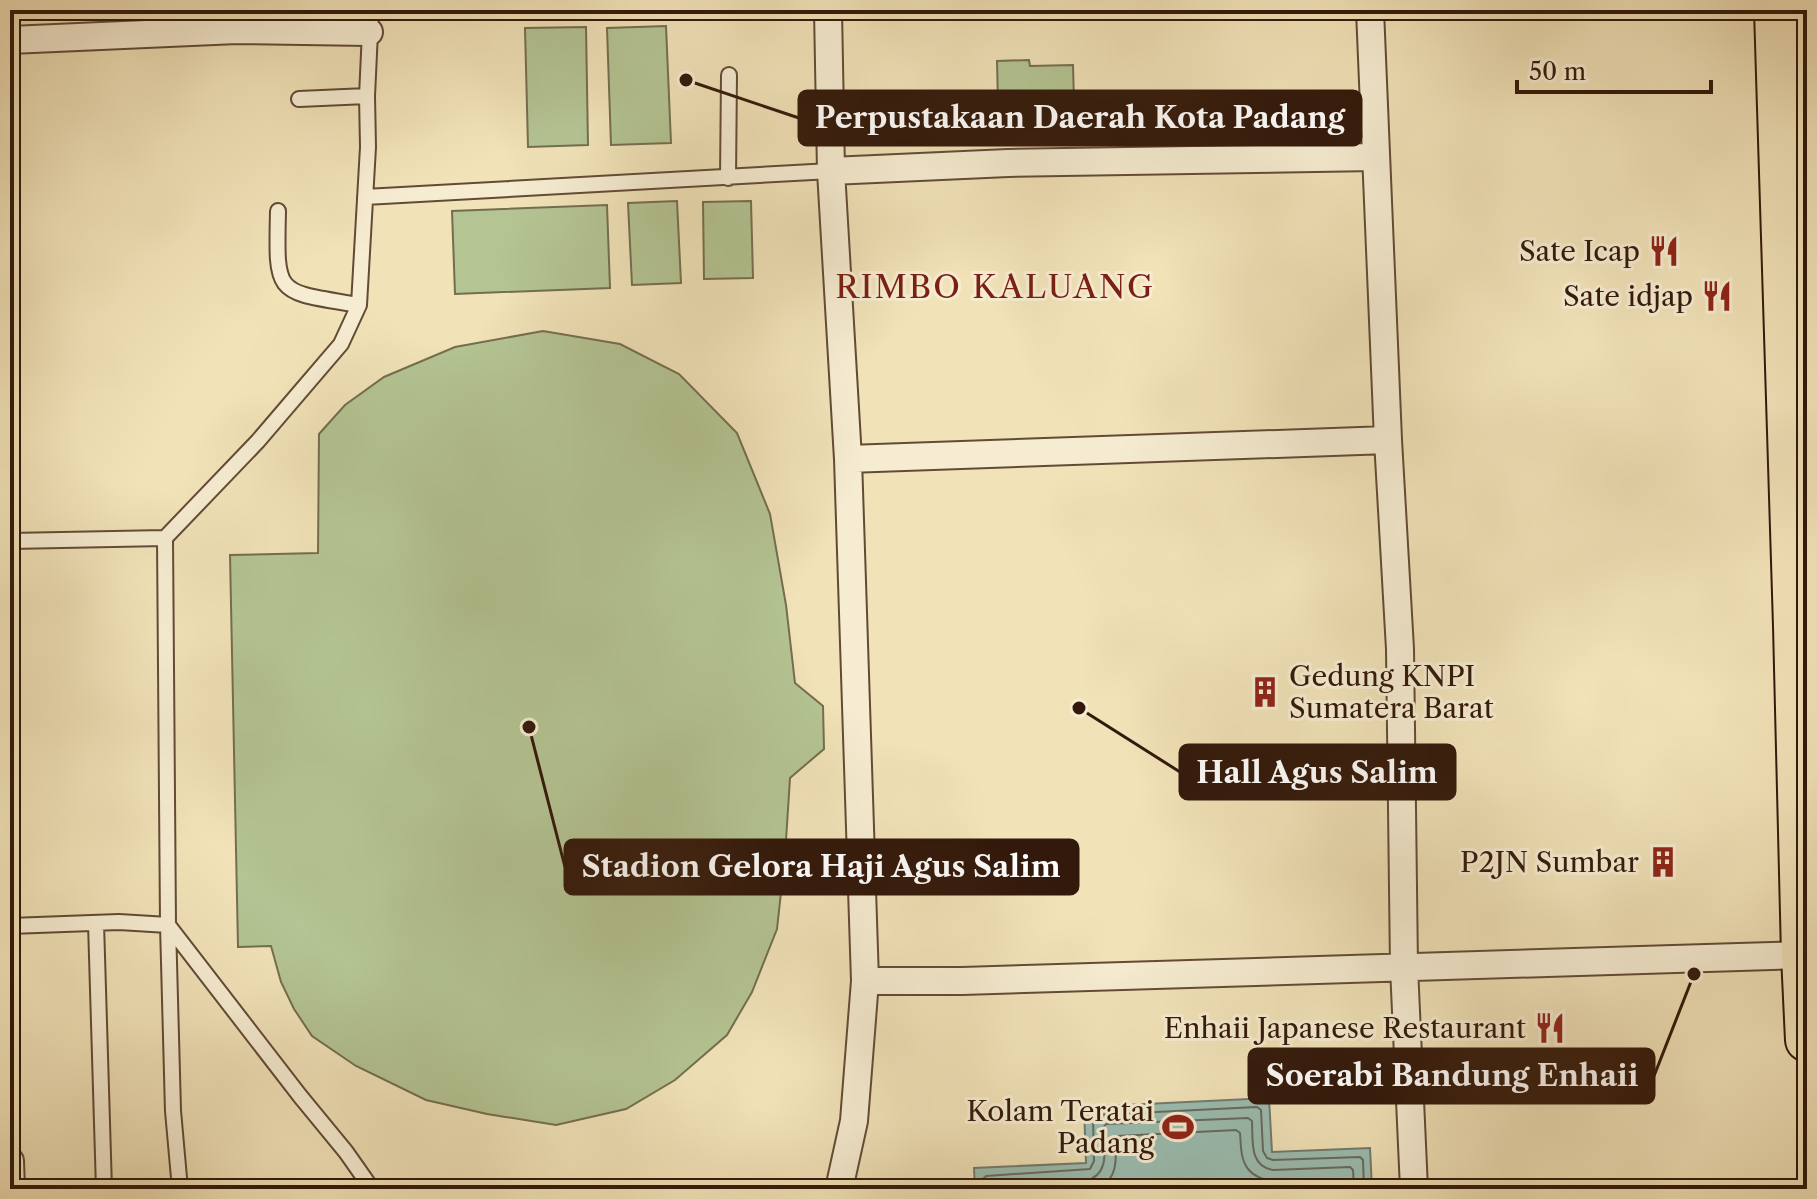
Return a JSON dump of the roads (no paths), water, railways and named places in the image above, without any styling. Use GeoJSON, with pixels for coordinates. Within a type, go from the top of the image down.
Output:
{"type":"FeatureCollection","features":[{"type":"Feature","properties":{"kind":"main road"},"geometry":{"type":"LineString","coordinates":[[1776,10],[1795,217],[1803,955],[1807,1040]]}},
{"type":"Feature","properties":{"kind":"street"},"geometry":{"type":"LineString","coordinates":[[828,10],[831,171],[848,459],[865,981],[854,1121],[839,1189]]}},
{"type":"Feature","properties":{"kind":"street"},"geometry":{"type":"LineString","coordinates":[[1370,10],[1400,649],[1404,967],[1414,1189]]}},
{"type":"Feature","properties":{"kind":"street"},"geometry":{"type":"LineString","coordinates":[[10,40],[370,21]]}},
{"type":"Feature","properties":{"kind":"street"},"geometry":{"type":"LineString","coordinates":[[831,171],[1008,163],[1375,157]]}},
{"type":"Feature","properties":{"kind":"street"},"geometry":{"type":"LineString","coordinates":[[848,459],[1388,440]]}},
{"type":"Feature","properties":{"kind":"street"},"geometry":{"type":"LineString","coordinates":[[865,981],[962,981],[1803,955]]}},
{"type":"Feature","properties":{"kind":"street"},"geometry":{"type":"LineString","coordinates":[[10,1161],[11,1189]]}},
{"type":"Feature","properties":{"kind":"lane"},"geometry":{"type":"LineString","coordinates":[[180,1189],[173,1111],[168,925],[165,538],[258,441],[341,344],[359,305],[368,147],[370,21]]}},
{"type":"Feature","properties":{"kind":"lane"},"geometry":{"type":"LineString","coordinates":[[728,178],[729,75]]}},
{"type":"Feature","properties":{"kind":"lane"},"geometry":{"type":"LineString","coordinates":[[299,99],[367,96]]}},
{"type":"Feature","properties":{"kind":"lane"},"geometry":{"type":"LineString","coordinates":[[365,197],[831,171]]}},
{"type":"Feature","properties":{"kind":"lane"},"geometry":{"type":"LineString","coordinates":[[278,211],[277,264],[280,278],[287,288],[304,296],[359,305]]}},
{"type":"Feature","properties":{"kind":"lane"},"geometry":{"type":"LineString","coordinates":[[10,541],[165,538]]}},
{"type":"Feature","properties":{"kind":"lane"},"geometry":{"type":"LineString","coordinates":[[10,926],[119,922],[168,925],[372,1189]]}},
{"type":"Feature","properties":{"kind":"lane"},"geometry":{"type":"LineString","coordinates":[[96,923],[104,1189]]}},
{"type":"Feature","properties":{"kind":"water","name":"Kolam Teratai Padang"},"geometry":{"type":"Polygon","coordinates":[[[1269,1098],[1272,1152],[1370,1148],[1372,1189],[975,1189],[974,1168],[1086,1163],[1084,1107],[1269,1098]]]}},
{"type":"Feature","properties":{"kind":"place","name":"Perpustakaan Daerah Kota Padang"},"geometry":{"type":"Point","coordinates":[686,80]}},
{"type":"Feature","properties":{"kind":"place","name":"Sate Icap"},"geometry":{"type":"Point","coordinates":[1664,251]}},
{"type":"Feature","properties":{"kind":"place","name":"Sate idjap"},"geometry":{"type":"Point","coordinates":[1717,296]}},
{"type":"Feature","properties":{"kind":"place","name":"Gedung KNPI Sumatera Barat"},"geometry":{"type":"Point","coordinates":[1265,692]}},
{"type":"Feature","properties":{"kind":"place","name":"Hall Agus Salim"},"geometry":{"type":"Point","coordinates":[1079,708]}},
{"type":"Feature","properties":{"kind":"place","name":"Stadion Gelora Haji Agus Salim"},"geometry":{"type":"Point","coordinates":[529,727]}},
{"type":"Feature","properties":{"kind":"place","name":"P2JN Sumbar"},"geometry":{"type":"Point","coordinates":[1663,862]}},
{"type":"Feature","properties":{"kind":"place","name":"Soerabi Bandung Enhaii"},"geometry":{"type":"Point","coordinates":[1694,974]}},
{"type":"Feature","properties":{"kind":"place","name":"Enhaii Japanese Restaurant"},"geometry":{"type":"Point","coordinates":[1550,1028]}},
{"type":"Feature","properties":{"kind":"place","name":"Kolam Teratai Padang"},"geometry":{"type":"Point","coordinates":[1178,1127]}},
{"type":"Feature","properties":{"kind":"district","name":"RIMBO KALUANG"},"geometry":{"type":"Point","coordinates":[995,287]}}]}
